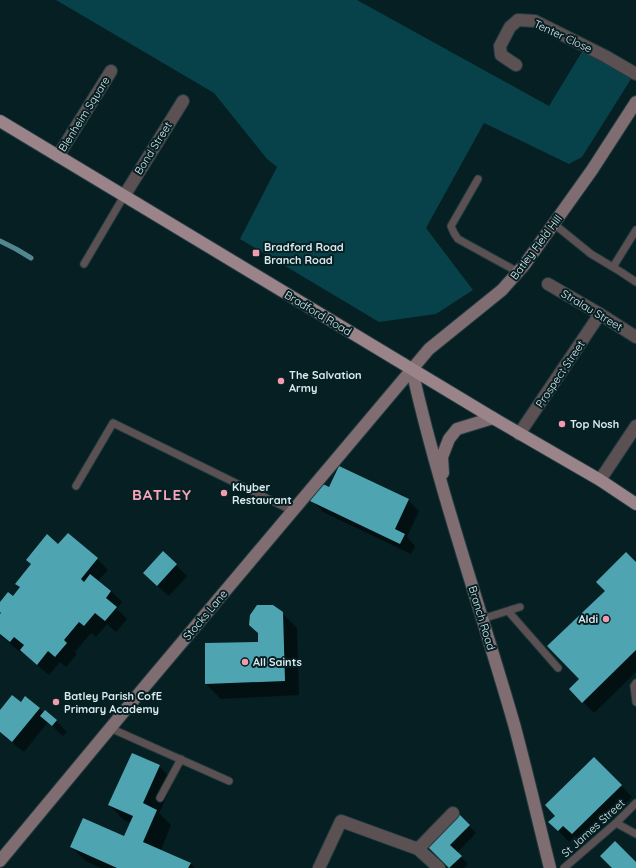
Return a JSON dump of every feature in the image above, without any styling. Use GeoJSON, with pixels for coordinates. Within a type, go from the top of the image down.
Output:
{"type":"FeatureCollection","features":[{"type":"Feature","properties":{"kind":"main road","name":"Batley Field Hill"},"geometry":{"type":"LineString","coordinates":[[412,370],[429,349],[502,290],[525,264],[592,170],[636,102]]}},
{"type":"Feature","properties":{"kind":"main road","name":"Bradford Road"},"geometry":{"type":"LineString","coordinates":[[0,121],[412,370],[519,434],[600,480],[636,504]]}},
{"type":"Feature","properties":{"kind":"main road","name":"Branch Road"},"geometry":{"type":"LineString","coordinates":[[412,370],[422,414],[443,488],[514,725],[550,868]]}},
{"type":"Feature","properties":{"kind":"main road","name":"Stocks Lane"},"geometry":{"type":"LineString","coordinates":[[0,861],[110,728],[412,370]]}},
{"type":"Feature","properties":{"kind":"main road"},"geometry":{"type":"LineString","coordinates":[[443,488],[442,456],[448,439],[457,429],[493,418]]}},
{"type":"Feature","properties":{"kind":"street","name":"Tenter Close"},"geometry":{"type":"LineString","coordinates":[[516,65],[501,55],[500,46],[510,27],[518,20],[535,21],[605,56],[636,74]]}},
{"type":"Feature","properties":{"kind":"street","name":"Blenheim Square"},"geometry":{"type":"LineString","coordinates":[[58,156],[110,72]]}},
{"type":"Feature","properties":{"kind":"street","name":"Bond Street"},"geometry":{"type":"LineString","coordinates":[[124,196],[183,101]]}},
{"type":"Feature","properties":{"kind":"street","name":"Stralau Street"},"geometry":{"type":"LineString","coordinates":[[548,284],[636,337]]}},
{"type":"Feature","properties":{"kind":"street","name":"Prospect Street"},"geometry":{"type":"LineString","coordinates":[[519,434],[600,314]]}},
{"type":"Feature","properties":{"kind":"street"},"geometry":{"type":"LineString","coordinates":[[600,480],[636,426]]}},
{"type":"Feature","properties":{"kind":"street"},"geometry":{"type":"LineString","coordinates":[[418,849],[453,813]]}},
{"type":"Feature","properties":{"kind":"street"},"geometry":{"type":"LineString","coordinates":[[319,868],[341,820],[418,849],[437,867]]}},
{"type":"Feature","properties":{"kind":"lane"},"geometry":{"type":"LineString","coordinates":[[478,179],[451,226],[454,233],[458,239],[518,272]]}},
{"type":"Feature","properties":{"kind":"lane"},"geometry":{"type":"LineString","coordinates":[[84,264],[124,196]]}},
{"type":"Feature","properties":{"kind":"lane"},"geometry":{"type":"LineString","coordinates":[[554,224],[591,254],[636,282]]}},
{"type":"Feature","properties":{"kind":"lane"},"geometry":{"type":"LineString","coordinates":[[613,267],[636,230]]}},
{"type":"Feature","properties":{"kind":"lane"},"geometry":{"type":"LineString","coordinates":[[76,486],[113,423],[293,510]]}},
{"type":"Feature","properties":{"kind":"lane"},"geometry":{"type":"LineString","coordinates":[[482,619],[520,607]]}},
{"type":"Feature","properties":{"kind":"lane"},"geometry":{"type":"LineString","coordinates":[[508,611],[558,668]]}},
{"type":"Feature","properties":{"kind":"lane"},"geometry":{"type":"LineString","coordinates":[[636,683],[634,686],[636,702]]}},
{"type":"Feature","properties":{"kind":"lane"},"geometry":{"type":"LineString","coordinates":[[110,728],[229,781]]}},
{"type":"Feature","properties":{"kind":"lane"},"geometry":{"type":"LineString","coordinates":[[160,798],[181,759]]}},
{"type":"Feature","properties":{"kind":"lane","name":"St James Street"},"geometry":{"type":"LineString","coordinates":[[564,868],[636,803]]}},
{"type":"Feature","properties":{"kind":"lane"},"geometry":{"type":"LineString","coordinates":[[616,822],[636,834]]}},
{"type":"Feature","properties":{"kind":"shaded area"},"geometry":{"type":"Polygon","coordinates":[[[56,0],[357,0],[549,106],[583,50],[606,62],[631,79],[582,157],[569,164],[484,123],[426,228],[473,290],[436,314],[379,322],[240,239],[277,167],[267,159],[214,93],[56,0]]]}},
{"type":"Feature","properties":{"kind":"building"},"geometry":{"type":"Polygon","coordinates":[[[339,466],[409,499],[395,529],[405,534],[400,544],[310,501],[319,482],[329,487],[339,466]]]}},
{"type":"Feature","properties":{"kind":"building"},"geometry":{"type":"Polygon","coordinates":[[[68,533],[98,558],[81,579],[84,582],[90,574],[111,591],[106,598],[117,607],[105,621],[95,613],[84,626],[79,622],[64,640],[67,643],[55,657],[48,651],[37,665],[20,650],[24,645],[14,637],[10,642],[0,634],[0,602],[8,592],[13,596],[20,587],[15,584],[31,564],[26,560],[47,534],[58,544],[68,533]]]}},
{"type":"Feature","properties":{"kind":"building"},"geometry":{"type":"Polygon","coordinates":[[[163,551],[177,564],[157,586],[143,573],[163,551]]]}},
{"type":"Feature","properties":{"kind":"building","name":"Aldi"},"geometry":{"type":"Polygon","coordinates":[[[626,552],[636,562],[636,650],[582,703],[569,689],[579,679],[547,646],[605,591],[596,582],[626,552]]]}},
{"type":"Feature","properties":{"kind":"building","name":"All Saints"},"geometry":{"type":"Polygon","coordinates":[[[257,605],[273,605],[283,612],[285,681],[205,684],[205,643],[258,642],[258,633],[249,625],[250,615],[257,605]]]}},
{"type":"Feature","properties":{"kind":"building"},"geometry":{"type":"Polygon","coordinates":[[[12,695],[21,702],[25,696],[40,708],[12,742],[0,732],[0,710],[12,695]]]}},
{"type":"Feature","properties":{"kind":"building"},"geometry":{"type":"Polygon","coordinates":[[[45,710],[57,720],[52,726],[40,716],[45,710]]]}},
{"type":"Feature","properties":{"kind":"building"},"geometry":{"type":"Polygon","coordinates":[[[132,753],[160,765],[143,803],[157,810],[143,842],[191,863],[188,868],[117,868],[70,847],[83,818],[124,836],[133,816],[108,805],[132,753]]]}},
{"type":"Feature","properties":{"kind":"building"},"geometry":{"type":"Polygon","coordinates":[[[594,757],[622,785],[572,834],[563,826],[558,831],[548,822],[555,816],[545,805],[594,757]]]}},
{"type":"Feature","properties":{"kind":"building"},"geometry":{"type":"Polygon","coordinates":[[[458,813],[470,825],[450,845],[462,856],[449,868],[426,845],[458,813]]]}},
{"type":"Feature","properties":{"kind":"building"},"geometry":{"type":"Polygon","coordinates":[[[615,841],[636,862],[636,868],[612,868],[600,856],[615,841]]]}},
{"type":"Feature","properties":{"kind":"waterway"},"geometry":{"type":"LineString","coordinates":[[0,241],[31,258]]}},
{"type":"Feature","properties":{"kind":"place","name":"Bradford Road Branch Road"},"geometry":{"type":"Point","coordinates":[256,253]}},
{"type":"Feature","properties":{"kind":"place","name":"The Salvation Army"},"geometry":{"type":"Point","coordinates":[281,381]}},
{"type":"Feature","properties":{"kind":"place","name":"Top Nosh"},"geometry":{"type":"Point","coordinates":[562,424]}},
{"type":"Feature","properties":{"kind":"place","name":"Khyber Restaurant"},"geometry":{"type":"Point","coordinates":[224,493]}},
{"type":"Feature","properties":{"kind":"place","name":"Aldi"},"geometry":{"type":"Point","coordinates":[606,619]}},
{"type":"Feature","properties":{"kind":"place","name":"All Saints"},"geometry":{"type":"Point","coordinates":[245,662]}},
{"type":"Feature","properties":{"kind":"place","name":"Batley Parish CofE Primary Academy"},"geometry":{"type":"Point","coordinates":[56,702]}},
{"type":"Feature","properties":{"kind":"district","name":"BATLEY"},"geometry":{"type":"Point","coordinates":[162,494]}}]}
